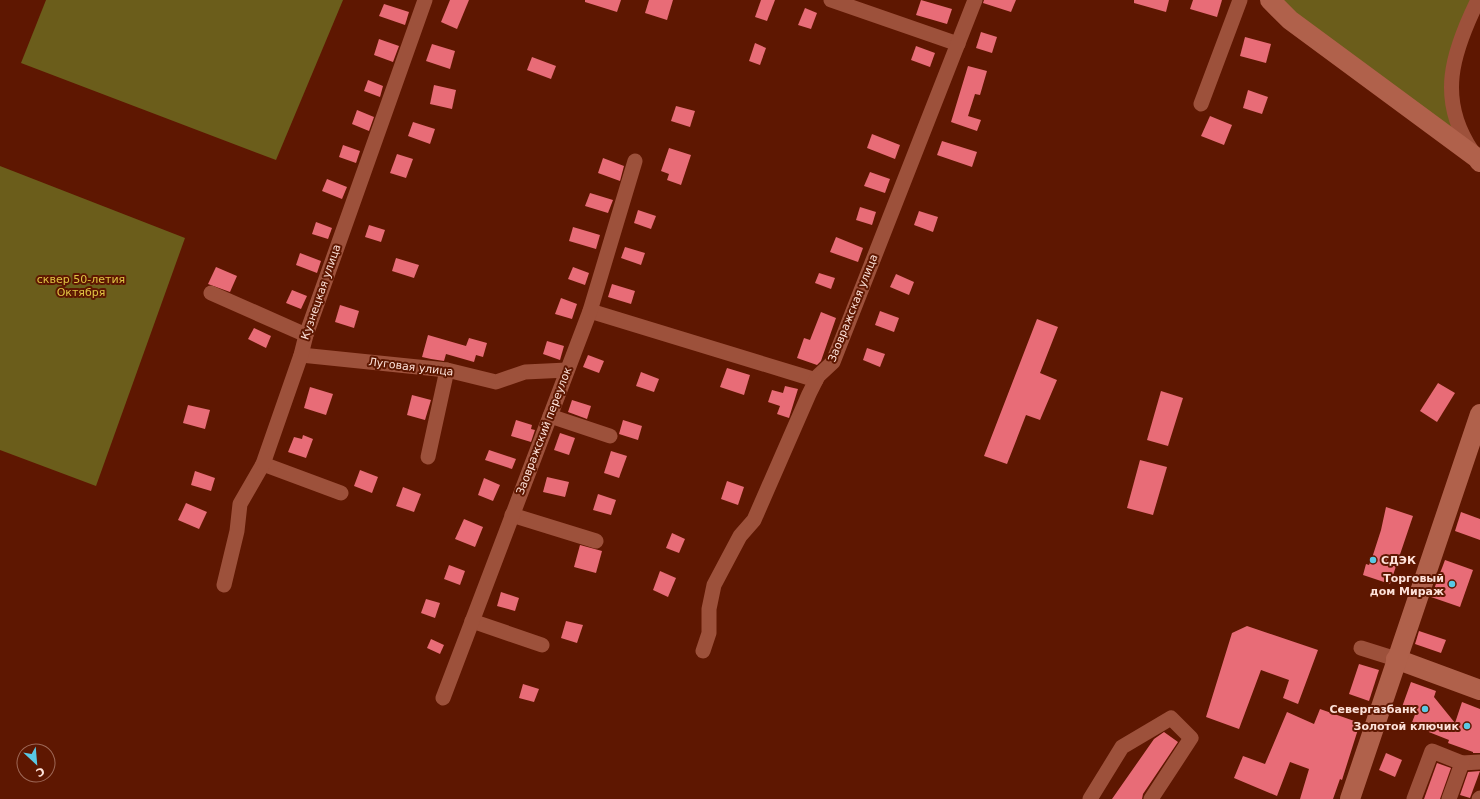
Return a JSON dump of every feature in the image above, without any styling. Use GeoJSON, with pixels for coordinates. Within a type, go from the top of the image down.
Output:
{"type":"FeatureCollection","features":[{"type":"Feature","properties":{"kind":"main road"},"geometry":{"type":"LineString","coordinates":[[1270,0],[1290,20],[1479,160]]}},
{"type":"Feature","properties":{"kind":"main road"},"geometry":{"type":"LineString","coordinates":[[1350,799],[1396,659],[1479,420]]}},
{"type":"Feature","properties":{"kind":"main road"},"geometry":{"type":"LineString","coordinates":[[1396,659],[1480,690]]}},
{"type":"Feature","properties":{"kind":"street","name":"Кузнецкая улица"},"geometry":{"type":"LineString","coordinates":[[224,585],[237,532],[240,504],[263,464],[301,355],[306,335],[425,0]]}},
{"type":"Feature","properties":{"kind":"street"},"geometry":{"type":"LineString","coordinates":[[831,0],[958,44]]}},
{"type":"Feature","properties":{"kind":"street","name":"Заовражская улица"},"geometry":{"type":"LineString","coordinates":[[703,651],[710,633],[709,609],[714,585],[740,536],[754,520],[816,380],[833,362],[975,0]]}},
{"type":"Feature","properties":{"kind":"street"},"geometry":{"type":"LineString","coordinates":[[1201,104],[1240,0]]}},
{"type":"Feature","properties":{"kind":"street"},"geometry":{"type":"LineString","coordinates":[[1478,0],[1467,22],[1453,66],[1451,90],[1454,114],[1460,131],[1479,160]]}},
{"type":"Feature","properties":{"kind":"street","name":"Заовражский переулок"},"geometry":{"type":"LineString","coordinates":[[443,698],[590,311],[635,161]]}},
{"type":"Feature","properties":{"kind":"street"},"geometry":{"type":"LineString","coordinates":[[212,293],[306,335]]}},
{"type":"Feature","properties":{"kind":"street"},"geometry":{"type":"LineString","coordinates":[[590,311],[816,380]]}},
{"type":"Feature","properties":{"kind":"street","name":"Луговая улица"},"geometry":{"type":"LineString","coordinates":[[301,355],[447,370],[496,382],[524,372],[567,370]]}},
{"type":"Feature","properties":{"kind":"street"},"geometry":{"type":"LineString","coordinates":[[428,457],[447,370]]}},
{"type":"Feature","properties":{"kind":"street"},"geometry":{"type":"LineString","coordinates":[[550,416],[610,436]]}},
{"type":"Feature","properties":{"kind":"street"},"geometry":{"type":"LineString","coordinates":[[263,464],[341,493]]}},
{"type":"Feature","properties":{"kind":"street"},"geometry":{"type":"LineString","coordinates":[[512,514],[596,541]]}},
{"type":"Feature","properties":{"kind":"street"},"geometry":{"type":"LineString","coordinates":[[472,622],[542,645]]}},
{"type":"Feature","properties":{"kind":"street"},"geometry":{"type":"LineString","coordinates":[[1361,648],[1396,659]]}},
{"type":"Feature","properties":{"kind":"street"},"geometry":{"type":"LineString","coordinates":[[1094,797],[1122,747],[1170,718],[1191,738],[1151,799]]}},
{"type":"Feature","properties":{"kind":"street"},"geometry":{"type":"LineString","coordinates":[[1414,799],[1432,751],[1462,763],[1480,762]]}},
{"type":"Feature","properties":{"kind":"street"},"geometry":{"type":"LineString","coordinates":[[1450,799],[1462,763]]}},
{"type":"Feature","properties":{"kind":"green space"},"geometry":{"type":"Polygon","coordinates":[[[46,0],[343,0],[276,160],[21,63],[46,0]]]}},
{"type":"Feature","properties":{"kind":"green space"},"geometry":{"type":"Polygon","coordinates":[[[1270,0],[1478,0],[1453,66],[1462,136],[1270,0]]]}},
{"type":"Feature","properties":{"kind":"green space","name":"сквер 50-летия Октября"},"geometry":{"type":"Polygon","coordinates":[[[0,166],[185,238],[96,486],[0,450],[0,166]]]}},
{"type":"Feature","properties":{"kind":"building"},"geometry":{"type":"Polygon","coordinates":[[[450,0],[469,0],[457,29],[441,22],[450,0]]]}},
{"type":"Feature","properties":{"kind":"building"},"geometry":{"type":"Polygon","coordinates":[[[585,0],[621,0],[617,12],[585,2],[585,0]]]}},
{"type":"Feature","properties":{"kind":"building"},"geometry":{"type":"Polygon","coordinates":[[[649,0],[673,0],[667,20],[645,13],[649,0]]]}},
{"type":"Feature","properties":{"kind":"building"},"geometry":{"type":"Polygon","coordinates":[[[761,0],[775,0],[767,21],[755,17],[761,0]]]}},
{"type":"Feature","properties":{"kind":"building"},"geometry":{"type":"Polygon","coordinates":[[[921,0],[952,9],[947,24],[916,15],[921,0]]]}},
{"type":"Feature","properties":{"kind":"building"},"geometry":{"type":"Polygon","coordinates":[[[984,0],[1016,0],[1011,12],[983,3],[984,0]]]}},
{"type":"Feature","properties":{"kind":"building"},"geometry":{"type":"Polygon","coordinates":[[[1134,0],[1169,0],[1166,12],[1134,3],[1134,0]]]}},
{"type":"Feature","properties":{"kind":"building"},"geometry":{"type":"Polygon","coordinates":[[[1193,0],[1222,0],[1217,17],[1190,9],[1193,0]]]}},
{"type":"Feature","properties":{"kind":"building"},"geometry":{"type":"Polygon","coordinates":[[[384,4],[409,12],[405,25],[379,16],[384,4]]]}},
{"type":"Feature","properties":{"kind":"building"},"geometry":{"type":"Polygon","coordinates":[[[805,8],[817,13],[811,29],[798,25],[805,8]]]}},
{"type":"Feature","properties":{"kind":"building"},"geometry":{"type":"Polygon","coordinates":[[[981,32],[997,37],[992,53],[976,48],[981,32]]]}},
{"type":"Feature","properties":{"kind":"building"},"geometry":{"type":"Polygon","coordinates":[[[1245,37],[1271,44],[1266,63],[1240,56],[1245,37]]]}},
{"type":"Feature","properties":{"kind":"building"},"geometry":{"type":"Polygon","coordinates":[[[379,39],[399,46],[393,62],[374,55],[379,39]]]}},
{"type":"Feature","properties":{"kind":"building"},"geometry":{"type":"Polygon","coordinates":[[[755,43],[766,48],[760,65],[749,61],[755,43]]]}},
{"type":"Feature","properties":{"kind":"building"},"geometry":{"type":"Polygon","coordinates":[[[432,44],[455,51],[450,69],[426,61],[432,44]]]}},
{"type":"Feature","properties":{"kind":"building"},"geometry":{"type":"Polygon","coordinates":[[[916,46],[935,53],[930,67],[911,60],[916,46]]]}},
{"type":"Feature","properties":{"kind":"building"},"geometry":{"type":"Polygon","coordinates":[[[532,57],[556,66],[551,79],[527,70],[532,57]]]}},
{"type":"Feature","properties":{"kind":"building"},"geometry":{"type":"Polygon","coordinates":[[[968,66],[987,71],[980,95],[975,94],[968,116],[981,120],[977,131],[951,122],[968,66]]]}},
{"type":"Feature","properties":{"kind":"building"},"geometry":{"type":"Polygon","coordinates":[[[368,80],[383,86],[380,97],[364,91],[368,80]]]}},
{"type":"Feature","properties":{"kind":"building"},"geometry":{"type":"Polygon","coordinates":[[[434,85],[456,90],[452,109],[430,104],[434,85]]]}},
{"type":"Feature","properties":{"kind":"building"},"geometry":{"type":"Polygon","coordinates":[[[1248,90],[1268,97],[1262,114],[1243,108],[1248,90]]]}},
{"type":"Feature","properties":{"kind":"building"},"geometry":{"type":"Polygon","coordinates":[[[676,106],[695,111],[690,127],[671,121],[676,106]]]}},
{"type":"Feature","properties":{"kind":"building"},"geometry":{"type":"Polygon","coordinates":[[[357,110],[374,117],[369,131],[352,124],[357,110]]]}},
{"type":"Feature","properties":{"kind":"building"},"geometry":{"type":"Polygon","coordinates":[[[1210,116],[1232,125],[1224,145],[1201,136],[1210,116]]]}},
{"type":"Feature","properties":{"kind":"building"},"geometry":{"type":"Polygon","coordinates":[[[413,122],[435,129],[430,144],[408,136],[413,122]]]}},
{"type":"Feature","properties":{"kind":"building"},"geometry":{"type":"Polygon","coordinates":[[[872,134],[900,145],[895,159],[867,148],[872,134]]]}},
{"type":"Feature","properties":{"kind":"building"},"geometry":{"type":"Polygon","coordinates":[[[942,141],[977,152],[972,167],[937,155],[942,141]]]}},
{"type":"Feature","properties":{"kind":"building"},"geometry":{"type":"Polygon","coordinates":[[[343,145],[360,151],[356,163],[339,157],[343,145]]]}},
{"type":"Feature","properties":{"kind":"building"},"geometry":{"type":"Polygon","coordinates":[[[669,148],[691,155],[681,185],[667,180],[669,174],[661,171],[669,148]]]}},
{"type":"Feature","properties":{"kind":"building"},"geometry":{"type":"Polygon","coordinates":[[[397,154],[413,159],[406,178],[390,173],[397,154]]]}},
{"type":"Feature","properties":{"kind":"building"},"geometry":{"type":"Polygon","coordinates":[[[603,158],[624,166],[620,181],[598,173],[603,158]]]}},
{"type":"Feature","properties":{"kind":"building"},"geometry":{"type":"Polygon","coordinates":[[[870,172],[890,179],[885,193],[864,186],[870,172]]]}},
{"type":"Feature","properties":{"kind":"building"},"geometry":{"type":"Polygon","coordinates":[[[327,179],[347,187],[342,199],[322,191],[327,179]]]}},
{"type":"Feature","properties":{"kind":"building"},"geometry":{"type":"Polygon","coordinates":[[[590,193],[613,200],[608,213],[585,206],[590,193]]]}},
{"type":"Feature","properties":{"kind":"building"},"geometry":{"type":"Polygon","coordinates":[[[860,207],[876,212],[872,225],[856,220],[860,207]]]}},
{"type":"Feature","properties":{"kind":"building"},"geometry":{"type":"Polygon","coordinates":[[[638,210],[656,216],[651,229],[634,223],[638,210]]]}},
{"type":"Feature","properties":{"kind":"building"},"geometry":{"type":"Polygon","coordinates":[[[919,211],[938,217],[933,232],[914,225],[919,211]]]}},
{"type":"Feature","properties":{"kind":"building"},"geometry":{"type":"Polygon","coordinates":[[[316,222],[332,228],[328,239],[312,234],[316,222]]]}},
{"type":"Feature","properties":{"kind":"building"},"geometry":{"type":"Polygon","coordinates":[[[369,225],[385,230],[381,242],[365,237],[369,225]]]}},
{"type":"Feature","properties":{"kind":"building"},"geometry":{"type":"Polygon","coordinates":[[[573,227],[600,235],[596,249],[569,241],[573,227]]]}},
{"type":"Feature","properties":{"kind":"building"},"geometry":{"type":"Polygon","coordinates":[[[836,237],[863,248],[858,262],[830,252],[836,237]]]}},
{"type":"Feature","properties":{"kind":"building"},"geometry":{"type":"Polygon","coordinates":[[[625,247],[645,253],[641,265],[621,258],[625,247]]]}},
{"type":"Feature","properties":{"kind":"building"},"geometry":{"type":"Polygon","coordinates":[[[300,253],[321,261],[317,273],[296,265],[300,253]]]}},
{"type":"Feature","properties":{"kind":"building"},"geometry":{"type":"Polygon","coordinates":[[[396,258],[419,265],[414,278],[392,271],[396,258]]]}},
{"type":"Feature","properties":{"kind":"building"},"geometry":{"type":"Polygon","coordinates":[[[216,267],[237,276],[230,292],[208,284],[216,267]]]}},
{"type":"Feature","properties":{"kind":"building"},"geometry":{"type":"Polygon","coordinates":[[[573,267],[589,273],[585,285],[568,279],[573,267]]]}},
{"type":"Feature","properties":{"kind":"building"},"geometry":{"type":"Polygon","coordinates":[[[819,273],[835,278],[831,289],[815,283],[819,273]]]}},
{"type":"Feature","properties":{"kind":"building"},"geometry":{"type":"Polygon","coordinates":[[[896,274],[914,282],[909,295],[890,287],[896,274]]]}},
{"type":"Feature","properties":{"kind":"building"},"geometry":{"type":"Polygon","coordinates":[[[612,284],[635,291],[631,304],[608,297],[612,284]]]}},
{"type":"Feature","properties":{"kind":"building"},"geometry":{"type":"Polygon","coordinates":[[[292,290],[307,296],[301,309],[286,303],[292,290]]]}},
{"type":"Feature","properties":{"kind":"building"},"geometry":{"type":"Polygon","coordinates":[[[561,298],[577,304],[572,319],[555,314],[561,298]]]}},
{"type":"Feature","properties":{"kind":"building"},"geometry":{"type":"Polygon","coordinates":[[[340,305],[359,311],[354,328],[335,322],[340,305]]]}},
{"type":"Feature","properties":{"kind":"building"},"geometry":{"type":"Polygon","coordinates":[[[880,311],[899,318],[894,332],[875,325],[880,311]]]}},
{"type":"Feature","properties":{"kind":"building"},"geometry":{"type":"Polygon","coordinates":[[[821,312],[836,318],[821,361],[817,365],[797,358],[804,338],[810,340],[821,312]]]}},
{"type":"Feature","properties":{"kind":"building"},"geometry":{"type":"Polygon","coordinates":[[[1037,319],[1058,327],[1040,373],[1057,380],[1040,420],[1026,415],[1007,464],[984,456],[1037,319]]]}},
{"type":"Feature","properties":{"kind":"building"},"geometry":{"type":"Polygon","coordinates":[[[254,328],[271,336],[266,348],[248,339],[254,328]]]}},
{"type":"Feature","properties":{"kind":"building"},"geometry":{"type":"Polygon","coordinates":[[[428,335],[466,346],[469,338],[487,343],[483,357],[476,355],[474,362],[446,354],[444,361],[422,357],[428,335]]]}},
{"type":"Feature","properties":{"kind":"building"},"geometry":{"type":"Polygon","coordinates":[[[547,341],[564,346],[560,360],[543,354],[547,341]]]}},
{"type":"Feature","properties":{"kind":"building"},"geometry":{"type":"Polygon","coordinates":[[[867,348],[885,354],[880,367],[863,360],[867,348]]]}},
{"type":"Feature","properties":{"kind":"building"},"geometry":{"type":"Polygon","coordinates":[[[588,355],[604,361],[599,373],[583,367],[588,355]]]}},
{"type":"Feature","properties":{"kind":"building"},"geometry":{"type":"Polygon","coordinates":[[[727,368],[750,375],[744,395],[720,387],[727,368]]]}},
{"type":"Feature","properties":{"kind":"building"},"geometry":{"type":"Polygon","coordinates":[[[641,372],[659,379],[654,392],[636,386],[641,372]]]}},
{"type":"Feature","properties":{"kind":"building"},"geometry":{"type":"Polygon","coordinates":[[[1438,383],[1455,393],[1437,422],[1420,411],[1438,383]]]}},
{"type":"Feature","properties":{"kind":"building"},"geometry":{"type":"Polygon","coordinates":[[[785,386],[798,389],[789,418],[777,414],[780,406],[768,402],[772,390],[783,393],[785,386]]]}},
{"type":"Feature","properties":{"kind":"building"},"geometry":{"type":"Polygon","coordinates":[[[310,387],[333,394],[326,415],[304,408],[310,387]]]}},
{"type":"Feature","properties":{"kind":"building"},"geometry":{"type":"Polygon","coordinates":[[[1161,391],[1183,398],[1168,446],[1147,440],[1161,391]]]}},
{"type":"Feature","properties":{"kind":"building"},"geometry":{"type":"Polygon","coordinates":[[[412,395],[431,400],[425,420],[407,415],[412,395]]]}},
{"type":"Feature","properties":{"kind":"building"},"geometry":{"type":"Polygon","coordinates":[[[572,400],[591,406],[587,419],[568,412],[572,400]]]}},
{"type":"Feature","properties":{"kind":"building"},"geometry":{"type":"Polygon","coordinates":[[[188,405],[210,410],[205,429],[183,423],[188,405]]]}},
{"type":"Feature","properties":{"kind":"building"},"geometry":{"type":"Polygon","coordinates":[[[516,420],[532,425],[531,429],[535,430],[531,442],[511,436],[516,420]]]}},
{"type":"Feature","properties":{"kind":"building"},"geometry":{"type":"Polygon","coordinates":[[[623,420],[642,426],[638,440],[619,434],[623,420]]]}},
{"type":"Feature","properties":{"kind":"building"},"geometry":{"type":"Polygon","coordinates":[[[560,433],[575,438],[569,455],[554,450],[560,433]]]}},
{"type":"Feature","properties":{"kind":"building"},"geometry":{"type":"Polygon","coordinates":[[[303,435],[313,439],[306,458],[288,452],[294,437],[302,439],[303,435]]]}},
{"type":"Feature","properties":{"kind":"building"},"geometry":{"type":"Polygon","coordinates":[[[489,450],[516,459],[512,469],[485,460],[489,450]]]}},
{"type":"Feature","properties":{"kind":"building"},"geometry":{"type":"Polygon","coordinates":[[[611,451],[627,456],[619,478],[604,473],[611,451]]]}},
{"type":"Feature","properties":{"kind":"building"},"geometry":{"type":"Polygon","coordinates":[[[1140,460],[1167,467],[1153,515],[1127,508],[1140,460]]]}},
{"type":"Feature","properties":{"kind":"building"},"geometry":{"type":"Polygon","coordinates":[[[360,470],[378,477],[372,493],[354,486],[360,470]]]}},
{"type":"Feature","properties":{"kind":"building"},"geometry":{"type":"Polygon","coordinates":[[[195,471],[215,478],[211,491],[191,485],[195,471]]]}},
{"type":"Feature","properties":{"kind":"building"},"geometry":{"type":"Polygon","coordinates":[[[547,477],[569,482],[565,497],[543,492],[547,477]]]}},
{"type":"Feature","properties":{"kind":"building"},"geometry":{"type":"Polygon","coordinates":[[[484,478],[500,485],[493,501],[478,495],[484,478]]]}},
{"type":"Feature","properties":{"kind":"building"},"geometry":{"type":"Polygon","coordinates":[[[727,481],[744,487],[738,505],[721,499],[727,481]]]}},
{"type":"Feature","properties":{"kind":"building"},"geometry":{"type":"Polygon","coordinates":[[[403,487],[421,494],[414,512],[396,506],[403,487]]]}},
{"type":"Feature","properties":{"kind":"building"},"geometry":{"type":"Polygon","coordinates":[[[598,494],[616,500],[611,515],[593,510],[598,494]]]}},
{"type":"Feature","properties":{"kind":"building"},"geometry":{"type":"Polygon","coordinates":[[[186,503],[207,512],[199,529],[178,520],[186,503]]]}},
{"type":"Feature","properties":{"kind":"building"},"geometry":{"type":"Polygon","coordinates":[[[1386,507],[1413,516],[1390,584],[1363,575],[1366,564],[1369,565],[1372,558],[1381,530],[1386,507]]]}},
{"type":"Feature","properties":{"kind":"building"},"geometry":{"type":"Polygon","coordinates":[[[1461,512],[1480,519],[1480,540],[1455,531],[1461,512]]]}},
{"type":"Feature","properties":{"kind":"building"},"geometry":{"type":"Polygon","coordinates":[[[464,519],[483,527],[475,547],[455,539],[464,519]]]}},
{"type":"Feature","properties":{"kind":"building"},"geometry":{"type":"Polygon","coordinates":[[[672,533],[685,539],[679,553],[666,548],[672,533]]]}},
{"type":"Feature","properties":{"kind":"building"},"geometry":{"type":"Polygon","coordinates":[[[580,545],[602,551],[596,573],[574,567],[580,545]]]}},
{"type":"Feature","properties":{"kind":"building","name":"Торговый дом Мираж"},"geometry":{"type":"Polygon","coordinates":[[[1445,560],[1473,570],[1460,607],[1431,597],[1445,560]]]}},
{"type":"Feature","properties":{"kind":"building"},"geometry":{"type":"Polygon","coordinates":[[[449,565],[465,571],[460,585],[444,579],[449,565]]]}},
{"type":"Feature","properties":{"kind":"building"},"geometry":{"type":"Polygon","coordinates":[[[660,571],[676,578],[668,597],[653,590],[660,571]]]}},
{"type":"Feature","properties":{"kind":"building"},"geometry":{"type":"Polygon","coordinates":[[[501,592],[519,598],[515,611],[497,606],[501,592]]]}},
{"type":"Feature","properties":{"kind":"building"},"geometry":{"type":"Polygon","coordinates":[[[426,599],[440,603],[435,618],[421,613],[426,599]]]}},
{"type":"Feature","properties":{"kind":"building"},"geometry":{"type":"Polygon","coordinates":[[[566,621],[583,625],[577,643],[561,638],[566,621]]]}},
{"type":"Feature","properties":{"kind":"building"},"geometry":{"type":"Polygon","coordinates":[[[1247,626],[1318,650],[1298,704],[1283,698],[1289,680],[1261,670],[1239,729],[1206,717],[1232,633],[1247,626]]]}},
{"type":"Feature","properties":{"kind":"building"},"geometry":{"type":"Polygon","coordinates":[[[1419,631],[1446,640],[1441,653],[1415,644],[1419,631]]]}},
{"type":"Feature","properties":{"kind":"building"},"geometry":{"type":"Polygon","coordinates":[[[431,639],[444,645],[440,654],[427,648],[431,639]]]}},
{"type":"Feature","properties":{"kind":"building"},"geometry":{"type":"Polygon","coordinates":[[[1359,664],[1379,670],[1369,701],[1349,694],[1359,664]]]}},
{"type":"Feature","properties":{"kind":"building"},"geometry":{"type":"Polygon","coordinates":[[[1411,682],[1436,691],[1434,697],[1455,723],[1462,702],[1480,709],[1480,753],[1473,753],[1448,743],[1449,740],[1411,725],[1416,712],[1402,707],[1411,682]]]}},
{"type":"Feature","properties":{"kind":"building"},"geometry":{"type":"Polygon","coordinates":[[[523,684],[539,689],[534,702],[519,698],[523,684]]]}},
{"type":"Feature","properties":{"kind":"building"},"geometry":{"type":"Polygon","coordinates":[[[1320,709],[1360,723],[1342,780],[1340,779],[1333,799],[1300,799],[1309,769],[1290,762],[1277,796],[1234,778],[1243,756],[1265,764],[1287,712],[1314,724],[1320,709]]]}},
{"type":"Feature","properties":{"kind":"building"},"geometry":{"type":"Polygon","coordinates":[[[1164,732],[1178,742],[1143,794],[1142,799],[1112,799],[1154,739],[1164,732]]]}},
{"type":"Feature","properties":{"kind":"building"},"geometry":{"type":"Polygon","coordinates":[[[1386,753],[1402,760],[1395,777],[1379,770],[1386,753]]]}},
{"type":"Feature","properties":{"kind":"building"},"geometry":{"type":"Polygon","coordinates":[[[1437,763],[1451,768],[1440,799],[1424,799],[1437,763]]]}},
{"type":"Feature","properties":{"kind":"building"},"geometry":{"type":"Polygon","coordinates":[[[1480,771],[1470,798],[1460,795],[1468,772],[1480,771]]]}},
{"type":"Feature","properties":{"kind":"place","name":"СДЭК"},"geometry":{"type":"Point","coordinates":[1373,560]}},
{"type":"Feature","properties":{"kind":"place","name":"Торговый дом Мираж"},"geometry":{"type":"Point","coordinates":[1452,584]}},
{"type":"Feature","properties":{"kind":"place","name":"Севергазбанк"},"geometry":{"type":"Point","coordinates":[1425,709]}},
{"type":"Feature","properties":{"kind":"place","name":"Золотой ключик"},"geometry":{"type":"Point","coordinates":[1467,726]}}]}
